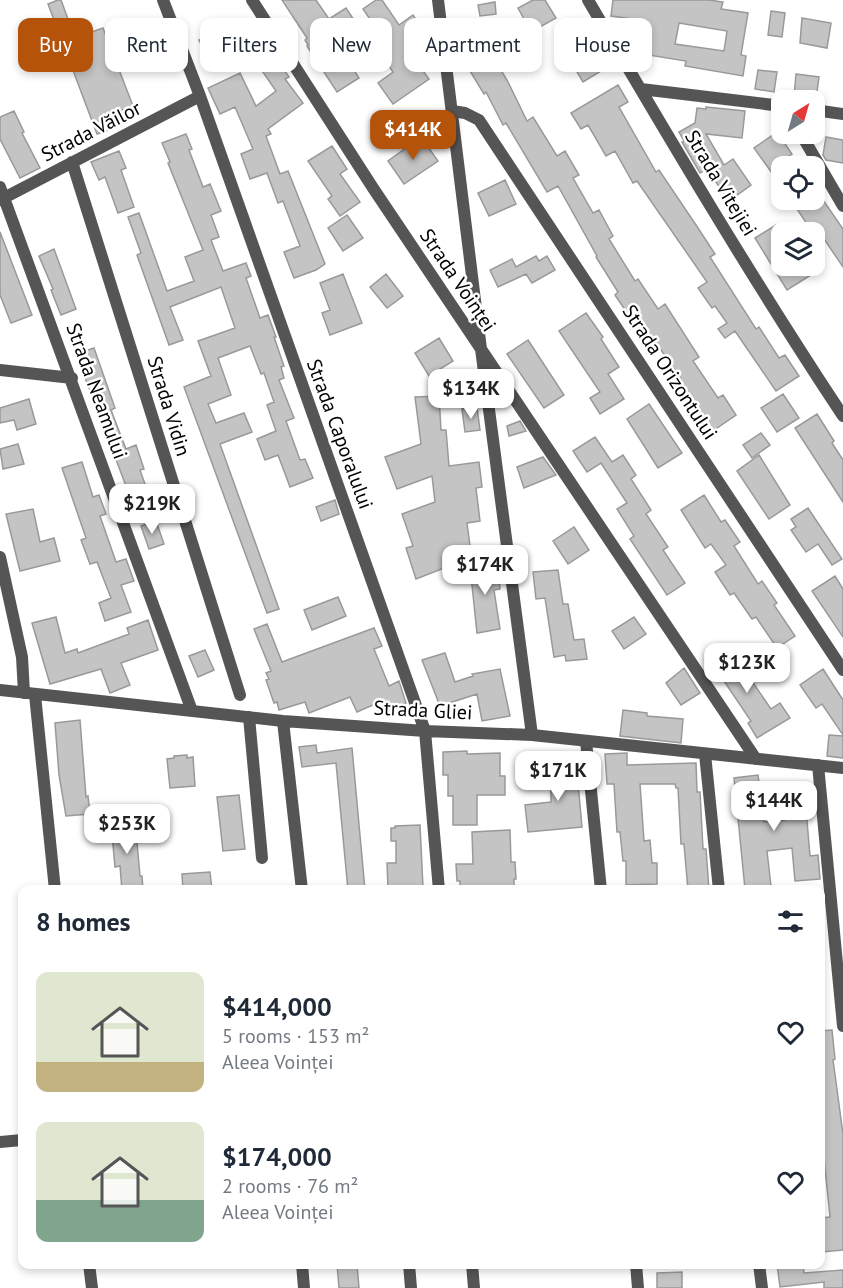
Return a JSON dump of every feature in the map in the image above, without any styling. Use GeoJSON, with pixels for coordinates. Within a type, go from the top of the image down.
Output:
{"type":"FeatureCollection","features":[{"type":"Feature","properties":{"kind":"street","name":"Strada Caporalului"},"geometry":{"type":"LineString","coordinates":[[163,0],[200,96],[425,731],[439,885]]}},
{"type":"Feature","properties":{"kind":"street","name":"Strada Voinței"},"geometry":{"type":"LineString","coordinates":[[252,0],[373,188],[756,759]]}},
{"type":"Feature","properties":{"kind":"street"},"geometry":{"type":"LineString","coordinates":[[438,0],[532,735]]}},
{"type":"Feature","properties":{"kind":"street","name":"Strada Vitejiei"},"geometry":{"type":"LineString","coordinates":[[588,0],[811,368],[843,416]]}},
{"type":"Feature","properties":{"kind":"street"},"geometry":{"type":"LineString","coordinates":[[641,89],[771,105]]}},
{"type":"Feature","properties":{"kind":"street","name":"Strada Văilor"},"geometry":{"type":"LineString","coordinates":[[1,195],[72,162],[200,96]]}},
{"type":"Feature","properties":{"kind":"street","name":"Strada Orizontului"},"geometry":{"type":"LineString","coordinates":[[452,111],[465,113],[479,120],[843,670]]}},
{"type":"Feature","properties":{"kind":"street"},"geometry":{"type":"LineString","coordinates":[[825,112],[843,114]]}},
{"type":"Feature","properties":{"kind":"street"},"geometry":{"type":"LineString","coordinates":[[807,144],[843,206]]}},
{"type":"Feature","properties":{"kind":"street","name":"Strada Vidin"},"geometry":{"type":"LineString","coordinates":[[72,162],[240,695]]}},
{"type":"Feature","properties":{"kind":"street","name":"Strada Neamului"},"geometry":{"type":"LineString","coordinates":[[1,195],[72,378],[192,711]]}},
{"type":"Feature","properties":{"kind":"street"},"geometry":{"type":"LineString","coordinates":[[0,370],[72,378]]}},
{"type":"Feature","properties":{"kind":"street"},"geometry":{"type":"LineString","coordinates":[[0,557],[29,694],[54,885]]}},
{"type":"Feature","properties":{"kind":"street","name":"Strada Gliei"},"geometry":{"type":"LineString","coordinates":[[0,690],[282,721],[425,731],[532,735],[843,768]]}},
{"type":"Feature","properties":{"kind":"street"},"geometry":{"type":"LineString","coordinates":[[249,717],[262,858]]}},
{"type":"Feature","properties":{"kind":"street"},"geometry":{"type":"LineString","coordinates":[[282,721],[301,885]]}},
{"type":"Feature","properties":{"kind":"street"},"geometry":{"type":"LineString","coordinates":[[586,741],[600,885]]}},
{"type":"Feature","properties":{"kind":"street"},"geometry":{"type":"LineString","coordinates":[[705,754],[718,885]]}},
{"type":"Feature","properties":{"kind":"street"},"geometry":{"type":"LineString","coordinates":[[818,765],[843,1026]]}},
{"type":"Feature","properties":{"kind":"street"},"geometry":{"type":"LineString","coordinates":[[0,1142],[18,1140]]}},
{"type":"Feature","properties":{"kind":"street"},"geometry":{"type":"LineString","coordinates":[[90,1269],[92,1288]]}},
{"type":"Feature","properties":{"kind":"street"},"geometry":{"type":"LineString","coordinates":[[302,1269],[304,1288]]}},
{"type":"Feature","properties":{"kind":"street"},"geometry":{"type":"LineString","coordinates":[[409,1269],[411,1288]]}},
{"type":"Feature","properties":{"kind":"street"},"geometry":{"type":"LineString","coordinates":[[472,1269],[474,1288]]}},
{"type":"Feature","properties":{"kind":"street"},"geometry":{"type":"LineString","coordinates":[[636,1269],[638,1288]]}},
{"type":"Feature","properties":{"kind":"street"},"geometry":{"type":"LineString","coordinates":[[760,1269],[762,1288]]}},
{"type":"Feature","properties":{"kind":"building"},"geometry":{"type":"Polygon","coordinates":[[[61,0],[68,18],[53,18],[48,4],[61,0]]]}},
{"type":"Feature","properties":{"kind":"building"},"geometry":{"type":"Polygon","coordinates":[[[282,0],[316,0],[328,18],[310,18],[310,51],[305,40],[307,38],[298,24],[298,18],[294,18],[282,0]]]}},
{"type":"Feature","properties":{"kind":"building"},"geometry":{"type":"Polygon","coordinates":[[[376,0],[382,0],[399,25],[404,21],[404,72],[424,72],[429,79],[393,104],[378,83],[393,72],[392,18],[369,18],[363,9],[376,0]]]}},
{"type":"Feature","properties":{"kind":"building"},"geometry":{"type":"Polygon","coordinates":[[[533,0],[545,0],[556,18],[542,26],[542,18],[523,18],[518,8],[533,0]]]}},
{"type":"Feature","properties":{"kind":"building"},"geometry":{"type":"Polygon","coordinates":[[[613,0],[709,0],[723,2],[721,9],[748,13],[741,55],[746,56],[743,76],[685,66],[686,61],[652,56],[652,18],[611,16],[613,0]],[[679,23],[675,44],[724,51],[727,31],[679,23]]]}},
{"type":"Feature","properties":{"kind":"building"},"geometry":{"type":"Polygon","coordinates":[[[495,2],[496,14],[480,16],[478,5],[495,2]]]}},
{"type":"Feature","properties":{"kind":"building"},"geometry":{"type":"Polygon","coordinates":[[[346,8],[353,18],[331,18],[346,8]]]}},
{"type":"Feature","properties":{"kind":"building"},"geometry":{"type":"Polygon","coordinates":[[[771,11],[785,13],[782,37],[768,35],[771,11]]]}},
{"type":"Feature","properties":{"kind":"building"},"geometry":{"type":"Polygon","coordinates":[[[802,18],[831,23],[827,48],[800,43],[802,18]]]}},
{"type":"Feature","properties":{"kind":"building"},"geometry":{"type":"Polygon","coordinates":[[[103,28],[105,72],[120,72],[133,106],[104,117],[109,130],[97,134],[74,72],[93,72],[93,32],[103,28]]]}},
{"type":"Feature","properties":{"kind":"building"},"geometry":{"type":"Polygon","coordinates":[[[758,70],[777,72],[774,90],[755,89],[758,70]]]}},
{"type":"Feature","properties":{"kind":"building"},"geometry":{"type":"Polygon","coordinates":[[[263,72],[286,72],[289,77],[285,79],[303,103],[268,129],[271,134],[266,136],[280,174],[288,171],[325,264],[294,278],[284,252],[300,246],[283,201],[278,203],[267,173],[250,179],[241,154],[253,149],[235,107],[220,114],[208,88],[240,73],[256,106],[276,91],[263,72]]]}},
{"type":"Feature","properties":{"kind":"building"},"geometry":{"type":"Polygon","coordinates":[[[324,72],[355,72],[359,78],[337,92],[324,72]]]}},
{"type":"Feature","properties":{"kind":"building"},"geometry":{"type":"Polygon","coordinates":[[[471,72],[502,72],[527,121],[533,117],[557,156],[565,151],[579,175],[573,178],[593,213],[599,210],[613,236],[609,239],[635,281],[638,279],[658,309],[665,304],[699,357],[693,361],[718,398],[723,395],[736,415],[707,435],[694,415],[700,411],[679,380],[681,379],[657,344],[651,348],[615,295],[618,292],[596,257],[558,186],[547,192],[506,123],[503,125],[486,92],[484,94],[471,72]]]}},
{"type":"Feature","properties":{"kind":"building"},"geometry":{"type":"Polygon","coordinates":[[[577,72],[599,72],[583,82],[577,72]]]}},
{"type":"Feature","properties":{"kind":"building"},"geometry":{"type":"Polygon","coordinates":[[[796,74],[819,77],[817,90],[795,90],[796,74]]]}},
{"type":"Feature","properties":{"kind":"building"},"geometry":{"type":"Polygon","coordinates":[[[618,85],[628,102],[619,107],[656,172],[659,170],[715,254],[710,257],[756,329],[759,327],[779,358],[785,355],[799,376],[776,391],[735,331],[725,338],[718,329],[727,323],[715,306],[712,308],[698,288],[707,282],[637,181],[633,183],[615,151],[606,156],[588,125],[581,129],[571,113],[618,85]]]}},
{"type":"Feature","properties":{"kind":"building"},"geometry":{"type":"Polygon","coordinates":[[[706,107],[745,111],[742,138],[706,134],[724,165],[733,159],[751,185],[729,201],[707,169],[700,173],[682,142],[684,141],[679,132],[695,123],[697,108],[706,109],[706,107]]]}},
{"type":"Feature","properties":{"kind":"building"},"geometry":{"type":"Polygon","coordinates":[[[14,111],[24,132],[22,133],[40,168],[20,178],[0,139],[0,117],[14,111]]]}},
{"type":"Feature","properties":{"kind":"building"},"geometry":{"type":"Polygon","coordinates":[[[186,134],[192,149],[189,150],[203,187],[210,184],[221,211],[211,215],[219,237],[211,240],[223,271],[246,263],[251,276],[246,278],[260,318],[268,315],[284,366],[281,367],[284,378],[279,380],[294,418],[286,421],[300,460],[305,459],[313,478],[290,487],[278,455],[265,460],[257,439],[276,431],[267,405],[274,402],[264,373],[261,374],[250,346],[218,358],[231,395],[208,404],[216,423],[244,413],[252,432],[220,444],[279,609],[267,613],[184,387],[211,376],[198,341],[235,328],[221,287],[170,307],[183,340],[169,345],[137,255],[141,253],[128,217],[139,213],[167,291],[194,281],[185,257],[203,250],[162,143],[186,134]]]}},
{"type":"Feature","properties":{"kind":"building"},"geometry":{"type":"Polygon","coordinates":[[[771,136],[771,144],[785,144],[792,154],[771,156],[771,172],[754,148],[771,136]]]}},
{"type":"Feature","properties":{"kind":"building"},"geometry":{"type":"Polygon","coordinates":[[[421,137],[438,161],[404,184],[388,161],[421,137]]]}},
{"type":"Feature","properties":{"kind":"building"},"geometry":{"type":"Polygon","coordinates":[[[826,137],[843,140],[843,163],[826,160],[823,155],[826,137]]]}},
{"type":"Feature","properties":{"kind":"building"},"geometry":{"type":"Polygon","coordinates":[[[332,146],[347,169],[340,174],[360,202],[340,216],[328,199],[332,196],[308,161],[332,146]]]}},
{"type":"Feature","properties":{"kind":"building"},"geometry":{"type":"Polygon","coordinates":[[[119,151],[126,168],[121,170],[134,207],[118,213],[105,177],[99,180],[91,162],[119,151]]]}},
{"type":"Feature","properties":{"kind":"building"},"geometry":{"type":"Polygon","coordinates":[[[505,180],[516,204],[489,216],[478,193],[505,180]]]}},
{"type":"Feature","properties":{"kind":"building"},"geometry":{"type":"Polygon","coordinates":[[[825,203],[843,229],[843,267],[825,240],[825,222],[806,222],[798,210],[825,210],[825,203]]]}},
{"type":"Feature","properties":{"kind":"building"},"geometry":{"type":"Polygon","coordinates":[[[347,215],[363,238],[343,251],[328,228],[347,215]]]}},
{"type":"Feature","properties":{"kind":"building"},"geometry":{"type":"Polygon","coordinates":[[[771,228],[771,264],[755,238],[771,228]]]}},
{"type":"Feature","properties":{"kind":"building"},"geometry":{"type":"Polygon","coordinates":[[[0,232],[32,315],[11,323],[0,295],[0,232]]]}},
{"type":"Feature","properties":{"kind":"building"},"geometry":{"type":"Polygon","coordinates":[[[54,249],[76,309],[61,315],[39,256],[54,249]]]}},
{"type":"Feature","properties":{"kind":"building"},"geometry":{"type":"Polygon","coordinates":[[[536,256],[539,261],[547,256],[555,270],[532,283],[526,274],[498,287],[490,270],[512,259],[516,267],[536,256]]]}},
{"type":"Feature","properties":{"kind":"building"},"geometry":{"type":"Polygon","coordinates":[[[343,274],[362,323],[330,335],[322,313],[330,310],[320,283],[343,274]]]}},
{"type":"Feature","properties":{"kind":"building"},"geometry":{"type":"Polygon","coordinates":[[[386,274],[403,296],[387,308],[370,287],[386,274]]]}},
{"type":"Feature","properties":{"kind":"building"},"geometry":{"type":"Polygon","coordinates":[[[778,276],[809,276],[787,290],[778,276]]]}},
{"type":"Feature","properties":{"kind":"building"},"geometry":{"type":"Polygon","coordinates":[[[586,313],[603,337],[601,339],[619,367],[608,374],[624,399],[600,414],[590,398],[600,392],[559,331],[586,313]]]}},
{"type":"Feature","properties":{"kind":"building"},"geometry":{"type":"Polygon","coordinates":[[[439,338],[453,361],[429,376],[415,353],[439,338]]]}},
{"type":"Feature","properties":{"kind":"building"},"geometry":{"type":"Polygon","coordinates":[[[528,340],[564,395],[544,408],[507,354],[528,340]]]}},
{"type":"Feature","properties":{"kind":"building"},"geometry":{"type":"Polygon","coordinates":[[[94,348],[115,408],[111,410],[126,449],[136,445],[144,469],[140,470],[151,501],[134,507],[76,354],[94,348]]]}},
{"type":"Feature","properties":{"kind":"building"},"geometry":{"type":"Polygon","coordinates":[[[475,370],[477,383],[460,385],[458,372],[475,370]]]}},
{"type":"Feature","properties":{"kind":"building"},"geometry":{"type":"Polygon","coordinates":[[[783,394],[799,418],[777,432],[761,408],[783,394]]]}},
{"type":"Feature","properties":{"kind":"building"},"geometry":{"type":"Polygon","coordinates":[[[439,396],[441,430],[446,430],[449,466],[479,462],[482,487],[476,488],[480,521],[467,523],[472,561],[445,564],[447,567],[416,579],[406,548],[413,546],[402,514],[435,502],[432,476],[397,489],[385,457],[421,444],[415,397],[439,396]]]}},
{"type":"Feature","properties":{"kind":"building"},"geometry":{"type":"Polygon","coordinates":[[[29,399],[36,424],[17,430],[14,420],[0,423],[0,408],[29,399]]]}},
{"type":"Feature","properties":{"kind":"building"},"geometry":{"type":"Polygon","coordinates":[[[649,404],[682,453],[658,468],[627,419],[649,404]]]}},
{"type":"Feature","properties":{"kind":"building"},"geometry":{"type":"Polygon","coordinates":[[[477,407],[480,430],[465,432],[462,409],[477,407]]]}},
{"type":"Feature","properties":{"kind":"building"},"geometry":{"type":"Polygon","coordinates":[[[817,414],[843,460],[843,502],[795,428],[817,414]]]}},
{"type":"Feature","properties":{"kind":"building"},"geometry":{"type":"Polygon","coordinates":[[[520,421],[526,431],[509,436],[507,426],[520,421]]]}},
{"type":"Feature","properties":{"kind":"building"},"geometry":{"type":"Polygon","coordinates":[[[761,433],[770,445],[752,458],[743,445],[761,433]]]}},
{"type":"Feature","properties":{"kind":"building"},"geometry":{"type":"Polygon","coordinates":[[[595,437],[612,462],[623,455],[636,475],[631,479],[651,510],[646,514],[668,547],[663,550],[685,583],[667,595],[630,539],[634,536],[617,509],[627,503],[601,463],[587,472],[573,451],[595,437]]]}},
{"type":"Feature","properties":{"kind":"building"},"geometry":{"type":"Polygon","coordinates":[[[18,444],[24,464],[3,469],[0,449],[18,444]]]}},
{"type":"Feature","properties":{"kind":"building"},"geometry":{"type":"Polygon","coordinates":[[[759,455],[790,505],[769,519],[737,471],[759,455]]]}},
{"type":"Feature","properties":{"kind":"building"},"geometry":{"type":"Polygon","coordinates":[[[543,457],[556,475],[524,488],[517,467],[543,457]]]}},
{"type":"Feature","properties":{"kind":"building"},"geometry":{"type":"Polygon","coordinates":[[[82,462],[93,497],[99,495],[106,514],[100,516],[116,562],[126,559],[134,581],[121,585],[131,612],[105,621],[99,603],[111,598],[97,562],[90,564],[81,540],[86,538],[62,468],[82,462]]]}},
{"type":"Feature","properties":{"kind":"building"},"geometry":{"type":"Polygon","coordinates":[[[704,495],[721,522],[725,520],[740,542],[734,546],[758,584],[762,581],[777,603],[774,605],[795,636],[777,648],[756,617],[752,619],[734,593],[730,595],[715,572],[726,565],[711,544],[705,548],[681,510],[704,495]]]}},
{"type":"Feature","properties":{"kind":"building"},"geometry":{"type":"Polygon","coordinates":[[[335,500],[339,514],[321,521],[316,507],[335,500]]]}},
{"type":"Feature","properties":{"kind":"building"},"geometry":{"type":"Polygon","coordinates":[[[808,508],[842,559],[832,565],[818,544],[806,552],[791,530],[796,527],[791,519],[808,508]]]}},
{"type":"Feature","properties":{"kind":"building"},"geometry":{"type":"Polygon","coordinates":[[[33,509],[40,542],[54,538],[60,561],[20,571],[6,514],[33,509]]]}},
{"type":"Feature","properties":{"kind":"building"},"geometry":{"type":"Polygon","coordinates":[[[156,521],[164,544],[149,549],[141,526],[156,521]]]}},
{"type":"Feature","properties":{"kind":"building"},"geometry":{"type":"Polygon","coordinates":[[[574,527],[589,550],[568,564],[553,541],[574,527]]]}},
{"type":"Feature","properties":{"kind":"building"},"geometry":{"type":"Polygon","coordinates":[[[497,563],[500,589],[494,590],[500,629],[477,633],[470,566],[497,563]]]}},
{"type":"Feature","properties":{"kind":"building"},"geometry":{"type":"Polygon","coordinates":[[[558,570],[563,604],[568,604],[574,640],[584,639],[587,659],[566,661],[565,655],[554,657],[545,598],[536,599],[533,572],[558,570]]]}},
{"type":"Feature","properties":{"kind":"building"},"geometry":{"type":"Polygon","coordinates":[[[835,576],[843,589],[843,637],[812,591],[835,576]]]}},
{"type":"Feature","properties":{"kind":"building"},"geometry":{"type":"Polygon","coordinates":[[[338,597],[346,616],[312,630],[304,610],[338,597]]]}},
{"type":"Feature","properties":{"kind":"building"},"geometry":{"type":"Polygon","coordinates":[[[56,617],[65,653],[77,649],[78,653],[129,634],[127,628],[148,620],[158,650],[121,663],[130,685],[110,693],[101,669],[50,684],[32,623],[56,617]]]}},
{"type":"Feature","properties":{"kind":"building"},"geometry":{"type":"Polygon","coordinates":[[[634,617],[646,634],[624,649],[612,631],[634,617]]]}},
{"type":"Feature","properties":{"kind":"building"},"geometry":{"type":"Polygon","coordinates":[[[267,624],[282,662],[374,628],[382,646],[374,649],[389,686],[399,681],[406,703],[380,714],[375,704],[357,712],[350,697],[309,713],[305,702],[279,710],[277,702],[274,703],[266,680],[269,679],[266,673],[271,671],[254,629],[267,624]]]}},
{"type":"Feature","properties":{"kind":"building"},"geometry":{"type":"Polygon","coordinates":[[[728,646],[771,709],[780,703],[790,718],[757,738],[748,723],[751,721],[707,660],[728,646]]]}},
{"type":"Feature","properties":{"kind":"building"},"geometry":{"type":"Polygon","coordinates":[[[205,650],[214,670],[198,677],[189,656],[205,650]]]}},
{"type":"Feature","properties":{"kind":"building"},"geometry":{"type":"Polygon","coordinates":[[[445,653],[455,682],[473,676],[472,674],[500,669],[510,716],[482,721],[477,694],[440,706],[422,660],[445,653]]]}},
{"type":"Feature","properties":{"kind":"building"},"geometry":{"type":"Polygon","coordinates":[[[684,668],[700,693],[681,705],[666,683],[684,668]]]}},
{"type":"Feature","properties":{"kind":"building"},"geometry":{"type":"Polygon","coordinates":[[[823,669],[843,700],[843,735],[822,704],[816,708],[800,685],[823,669]]]}},
{"type":"Feature","properties":{"kind":"building"},"geometry":{"type":"Polygon","coordinates":[[[623,710],[647,713],[647,716],[683,719],[681,743],[620,736],[623,710]]]}},
{"type":"Feature","properties":{"kind":"building"},"geometry":{"type":"Polygon","coordinates":[[[80,720],[86,797],[88,796],[90,814],[66,816],[59,775],[55,723],[80,720]]]}},
{"type":"Feature","properties":{"kind":"building"},"geometry":{"type":"Polygon","coordinates":[[[829,735],[843,736],[843,758],[827,756],[829,735]]]}},
{"type":"Feature","properties":{"kind":"building"},"geometry":{"type":"Polygon","coordinates":[[[316,745],[317,753],[352,748],[365,885],[348,885],[336,763],[302,767],[299,747],[316,745]]]}},
{"type":"Feature","properties":{"kind":"building"},"geometry":{"type":"Polygon","coordinates":[[[467,751],[467,754],[500,753],[500,776],[505,776],[505,795],[477,795],[477,825],[453,825],[453,796],[448,796],[448,775],[443,775],[443,752],[467,751]]]}},
{"type":"Feature","properties":{"kind":"building"},"geometry":{"type":"Polygon","coordinates":[[[627,753],[627,765],[696,763],[697,792],[700,792],[703,849],[706,849],[709,885],[688,885],[684,844],[681,844],[678,788],[675,784],[640,784],[644,841],[650,840],[652,863],[657,863],[657,884],[626,885],[626,861],[623,861],[620,832],[617,832],[614,784],[607,784],[605,754],[627,753]]]}},
{"type":"Feature","properties":{"kind":"building"},"geometry":{"type":"Polygon","coordinates":[[[187,755],[187,758],[193,757],[195,786],[170,788],[167,759],[187,755]]]}},
{"type":"Feature","properties":{"kind":"building"},"geometry":{"type":"Polygon","coordinates":[[[579,762],[578,783],[582,827],[528,832],[525,805],[551,802],[551,763],[579,762]]]}},
{"type":"Feature","properties":{"kind":"building"},"geometry":{"type":"Polygon","coordinates":[[[758,775],[764,822],[785,820],[781,785],[808,783],[811,809],[806,809],[810,856],[818,855],[820,879],[795,881],[792,848],[767,851],[771,885],[745,885],[734,778],[758,775]]]}},
{"type":"Feature","properties":{"kind":"building"},"geometry":{"type":"Polygon","coordinates":[[[239,795],[245,849],[223,851],[217,797],[239,795]]]}},
{"type":"Feature","properties":{"kind":"building"},"geometry":{"type":"Polygon","coordinates":[[[135,821],[143,885],[122,885],[120,866],[115,867],[111,823],[135,821]]]}},
{"type":"Feature","properties":{"kind":"building"},"geometry":{"type":"Polygon","coordinates":[[[420,825],[423,885],[388,885],[387,863],[396,863],[396,841],[391,841],[391,828],[420,825]]]}},
{"type":"Feature","properties":{"kind":"building"},"geometry":{"type":"Polygon","coordinates":[[[510,830],[511,862],[515,862],[514,885],[460,885],[460,881],[457,881],[456,864],[473,864],[472,832],[510,830]]]}},
{"type":"Feature","properties":{"kind":"building"},"geometry":{"type":"Polygon","coordinates":[[[210,872],[211,885],[183,885],[182,874],[210,872]]]}},
{"type":"Feature","properties":{"kind":"building"},"geometry":{"type":"Polygon","coordinates":[[[832,1030],[835,1059],[833,1060],[843,1134],[843,1250],[825,1252],[825,1218],[830,1217],[825,1168],[825,1031],[832,1030]]]}},
{"type":"Feature","properties":{"kind":"building"},"geometry":{"type":"Polygon","coordinates":[[[337,1269],[357,1269],[359,1288],[339,1288],[337,1269]]]}},
{"type":"Feature","properties":{"kind":"building"},"geometry":{"type":"Polygon","coordinates":[[[778,1269],[804,1269],[804,1273],[843,1270],[843,1288],[824,1288],[824,1282],[780,1287],[778,1269]]]}},
{"type":"Feature","properties":{"kind":"building"},"geometry":{"type":"Polygon","coordinates":[[[682,1272],[682,1288],[657,1288],[657,1273],[682,1272]]]}}]}
